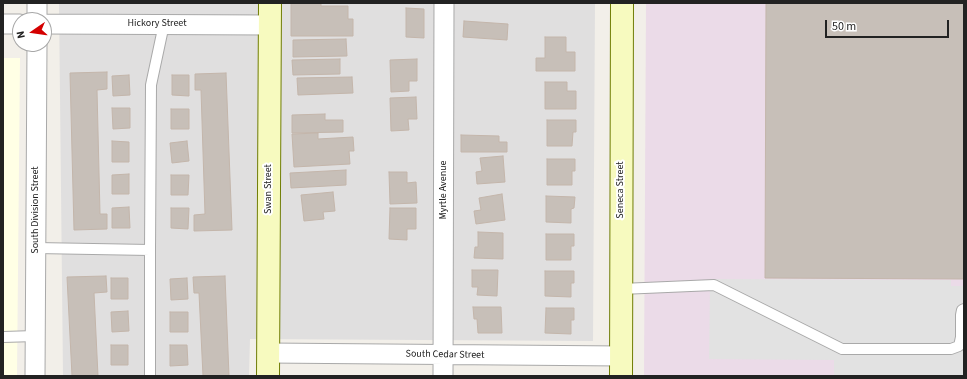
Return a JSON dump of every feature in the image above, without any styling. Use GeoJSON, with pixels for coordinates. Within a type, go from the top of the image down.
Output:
{"type":"FeatureCollection","features":[{"type":"Feature","properties":{"kind":"main road","name":"Swan Street"},"geometry":{"type":"LineString","coordinates":[[268,376],[270,3]]}},
{"type":"Feature","properties":{"kind":"main road","name":"Seneca Street"},"geometry":{"type":"LineString","coordinates":[[621,366],[622,3]]}},
{"type":"Feature","properties":{"kind":"street","name":"Myrtle Avenue"},"geometry":{"type":"LineString","coordinates":[[444,3],[444,376]]}},
{"type":"Feature","properties":{"kind":"street","name":"Hickory Street"},"geometry":{"type":"LineString","coordinates":[[52,24],[270,25]]}},
{"type":"Feature","properties":{"kind":"street","name":"South Division Street"},"geometry":{"type":"LineString","coordinates":[[35,376],[37,52]]}},
{"type":"Feature","properties":{"kind":"street","name":"South Cedar Street"},"geometry":{"type":"LineString","coordinates":[[268,353],[444,355],[621,366]]}},
{"type":"Feature","properties":{"kind":"lane"},"geometry":{"type":"LineString","coordinates":[[150,376],[151,85],[164,24]]}},
{"type":"Feature","properties":{"kind":"lane"},"geometry":{"type":"LineString","coordinates":[[36,248],[150,250]]}},
{"type":"Feature","properties":{"kind":"lane"},"geometry":{"type":"LineString","coordinates":[[621,289],[714,285],[842,349],[951,350],[959,346],[961,337],[961,315],[962,310],[964,309]]}},
{"type":"Feature","properties":{"kind":"lane"},"geometry":{"type":"LineString","coordinates":[[3,337],[35,336]]}},
{"type":"Feature","properties":{"kind":"shaded area"},"geometry":{"type":"Polygon","coordinates":[[[59,3],[595,3],[593,341],[250,339],[249,376],[63,376],[59,3]]]}},
{"type":"Feature","properties":{"kind":"shaded area"},"geometry":{"type":"Polygon","coordinates":[[[646,3],[964,3],[964,376],[644,376],[646,3]]]}},
{"type":"Feature","properties":{"kind":"shaded area"},"geometry":{"type":"Polygon","coordinates":[[[3,58],[20,58],[17,376],[3,376],[3,58]]]}},
{"type":"Feature","properties":{"kind":"shaded area"},"geometry":{"type":"Polygon","coordinates":[[[710,279],[951,280],[951,286],[964,286],[964,376],[834,376],[834,360],[709,359],[710,279]]]}},
{"type":"Feature","properties":{"kind":"building"},"geometry":{"type":"Polygon","coordinates":[[[291,3],[321,3],[321,6],[348,6],[348,19],[353,19],[353,36],[291,36],[291,3]]]}},
{"type":"Feature","properties":{"kind":"building"},"geometry":{"type":"Polygon","coordinates":[[[766,3],[964,3],[964,279],[765,278],[766,3]]]}},
{"type":"Feature","properties":{"kind":"building"},"geometry":{"type":"Polygon","coordinates":[[[406,8],[424,9],[424,38],[406,37],[406,8]]]}},
{"type":"Feature","properties":{"kind":"building"},"geometry":{"type":"Polygon","coordinates":[[[464,21],[508,24],[507,40],[463,37],[464,21]]]}},
{"type":"Feature","properties":{"kind":"building"},"geometry":{"type":"Polygon","coordinates":[[[545,37],[566,37],[566,52],[575,52],[575,71],[536,71],[536,58],[545,58],[545,37]]]}},
{"type":"Feature","properties":{"kind":"building"},"geometry":{"type":"Polygon","coordinates":[[[346,39],[347,56],[293,57],[293,40],[346,39]]]}},
{"type":"Feature","properties":{"kind":"building"},"geometry":{"type":"Polygon","coordinates":[[[340,59],[340,74],[293,75],[292,60],[340,59]]]}},
{"type":"Feature","properties":{"kind":"building"},"geometry":{"type":"Polygon","coordinates":[[[417,59],[417,81],[409,81],[409,91],[391,92],[390,60],[417,59]]]}},
{"type":"Feature","properties":{"kind":"building"},"geometry":{"type":"Polygon","coordinates":[[[107,72],[107,89],[97,90],[100,214],[107,214],[107,229],[74,230],[70,73],[107,72]]]}},
{"type":"Feature","properties":{"kind":"building"},"geometry":{"type":"Polygon","coordinates":[[[226,73],[232,230],[194,231],[194,215],[205,214],[201,90],[195,90],[195,74],[226,73]]]}},
{"type":"Feature","properties":{"kind":"building"},"geometry":{"type":"Polygon","coordinates":[[[129,75],[130,95],[113,96],[112,76],[129,75]]]}},
{"type":"Feature","properties":{"kind":"building"},"geometry":{"type":"Polygon","coordinates":[[[172,75],[189,75],[189,96],[172,95],[172,75]]]}},
{"type":"Feature","properties":{"kind":"building"},"geometry":{"type":"Polygon","coordinates":[[[352,77],[353,93],[298,95],[297,78],[352,77]]]}},
{"type":"Feature","properties":{"kind":"building"},"geometry":{"type":"Polygon","coordinates":[[[545,82],[567,82],[567,91],[576,91],[576,109],[545,109],[545,82]]]}},
{"type":"Feature","properties":{"kind":"building"},"geometry":{"type":"Polygon","coordinates":[[[416,97],[417,119],[408,119],[409,130],[391,131],[390,98],[416,97]]]}},
{"type":"Feature","properties":{"kind":"building"},"geometry":{"type":"Polygon","coordinates":[[[112,108],[130,108],[130,128],[113,129],[112,108]]]}},
{"type":"Feature","properties":{"kind":"building"},"geometry":{"type":"Polygon","coordinates":[[[171,109],[189,109],[189,129],[171,129],[171,109]]]}},
{"type":"Feature","properties":{"kind":"building"},"geometry":{"type":"Polygon","coordinates":[[[325,114],[325,120],[343,120],[343,132],[292,133],[292,115],[325,114]]]}},
{"type":"Feature","properties":{"kind":"building"},"geometry":{"type":"Polygon","coordinates":[[[547,120],[576,120],[576,132],[573,132],[572,146],[547,146],[547,120]]]}},
{"type":"Feature","properties":{"kind":"building"},"geometry":{"type":"Polygon","coordinates":[[[318,133],[318,139],[353,137],[354,151],[349,151],[350,164],[294,167],[292,134],[318,133]]]}},
{"type":"Feature","properties":{"kind":"building"},"geometry":{"type":"Polygon","coordinates":[[[461,135],[499,136],[499,142],[507,142],[507,152],[461,152],[461,135]]]}},
{"type":"Feature","properties":{"kind":"building"},"geometry":{"type":"Polygon","coordinates":[[[112,141],[129,142],[129,162],[112,162],[112,141]]]}},
{"type":"Feature","properties":{"kind":"building"},"geometry":{"type":"Polygon","coordinates":[[[187,141],[189,161],[172,163],[170,143],[187,141]]]}},
{"type":"Feature","properties":{"kind":"building"},"geometry":{"type":"Polygon","coordinates":[[[503,156],[505,182],[477,184],[476,172],[482,171],[480,158],[503,156]]]}},
{"type":"Feature","properties":{"kind":"building"},"geometry":{"type":"Polygon","coordinates":[[[547,159],[575,159],[575,171],[572,171],[572,185],[547,185],[547,159]]]}},
{"type":"Feature","properties":{"kind":"building"},"geometry":{"type":"Polygon","coordinates":[[[346,170],[346,185],[291,188],[290,173],[346,170]]]}},
{"type":"Feature","properties":{"kind":"building"},"geometry":{"type":"Polygon","coordinates":[[[389,172],[407,172],[407,183],[416,182],[417,203],[390,204],[389,172]]]}},
{"type":"Feature","properties":{"kind":"building"},"geometry":{"type":"Polygon","coordinates":[[[129,174],[129,194],[112,194],[112,175],[129,174]]]}},
{"type":"Feature","properties":{"kind":"building"},"geometry":{"type":"Polygon","coordinates":[[[171,175],[189,175],[188,195],[171,195],[171,175]]]}},
{"type":"Feature","properties":{"kind":"building"},"geometry":{"type":"Polygon","coordinates":[[[333,192],[335,211],[323,212],[324,219],[304,221],[301,195],[333,192]]]}},
{"type":"Feature","properties":{"kind":"building"},"geometry":{"type":"Polygon","coordinates":[[[502,194],[505,220],[476,224],[474,211],[481,210],[479,198],[502,194]]]}},
{"type":"Feature","properties":{"kind":"building"},"geometry":{"type":"Polygon","coordinates":[[[546,196],[575,197],[574,208],[571,209],[571,223],[546,222],[546,196]]]}},
{"type":"Feature","properties":{"kind":"building"},"geometry":{"type":"Polygon","coordinates":[[[129,207],[130,228],[112,228],[112,208],[129,207]]]}},
{"type":"Feature","properties":{"kind":"building"},"geometry":{"type":"Polygon","coordinates":[[[171,208],[189,208],[188,229],[171,228],[171,208]]]}},
{"type":"Feature","properties":{"kind":"building"},"geometry":{"type":"Polygon","coordinates":[[[390,208],[416,208],[416,229],[407,229],[407,240],[389,239],[390,208]]]}},
{"type":"Feature","properties":{"kind":"building"},"geometry":{"type":"Polygon","coordinates":[[[478,232],[503,233],[503,259],[474,258],[475,247],[478,247],[478,232]]]}},
{"type":"Feature","properties":{"kind":"building"},"geometry":{"type":"Polygon","coordinates":[[[546,234],[574,234],[574,246],[571,246],[571,260],[546,260],[546,234]]]}},
{"type":"Feature","properties":{"kind":"building"},"geometry":{"type":"Polygon","coordinates":[[[472,270],[498,270],[497,296],[477,295],[478,287],[472,287],[472,270]]]}},
{"type":"Feature","properties":{"kind":"building"},"geometry":{"type":"Polygon","coordinates":[[[545,271],[574,271],[574,283],[571,283],[571,297],[545,296],[545,271]]]}},
{"type":"Feature","properties":{"kind":"building"},"geometry":{"type":"Polygon","coordinates":[[[106,276],[107,292],[94,293],[98,376],[72,376],[67,277],[106,276]]]}},
{"type":"Feature","properties":{"kind":"building"},"geometry":{"type":"Polygon","coordinates":[[[225,276],[229,376],[203,376],[199,293],[194,293],[193,277],[225,276]]]}},
{"type":"Feature","properties":{"kind":"building"},"geometry":{"type":"Polygon","coordinates":[[[111,278],[128,278],[128,299],[111,299],[111,278]]]}},
{"type":"Feature","properties":{"kind":"building"},"geometry":{"type":"Polygon","coordinates":[[[187,278],[188,299],[171,300],[170,279],[187,278]]]}},
{"type":"Feature","properties":{"kind":"building"},"geometry":{"type":"Polygon","coordinates":[[[473,307],[501,307],[502,333],[478,333],[477,319],[474,319],[473,307]]]}},
{"type":"Feature","properties":{"kind":"building"},"geometry":{"type":"Polygon","coordinates":[[[546,308],[574,308],[574,320],[571,320],[571,334],[545,333],[546,308]]]}},
{"type":"Feature","properties":{"kind":"building"},"geometry":{"type":"Polygon","coordinates":[[[128,311],[129,331],[112,332],[111,312],[128,311]]]}},
{"type":"Feature","properties":{"kind":"building"},"geometry":{"type":"Polygon","coordinates":[[[170,312],[188,312],[188,332],[170,332],[170,312]]]}},
{"type":"Feature","properties":{"kind":"building"},"geometry":{"type":"Polygon","coordinates":[[[111,345],[128,345],[128,365],[111,365],[111,345]]]}},
{"type":"Feature","properties":{"kind":"building"},"geometry":{"type":"Polygon","coordinates":[[[170,345],[187,345],[188,365],[170,366],[170,345]]]}}]}
